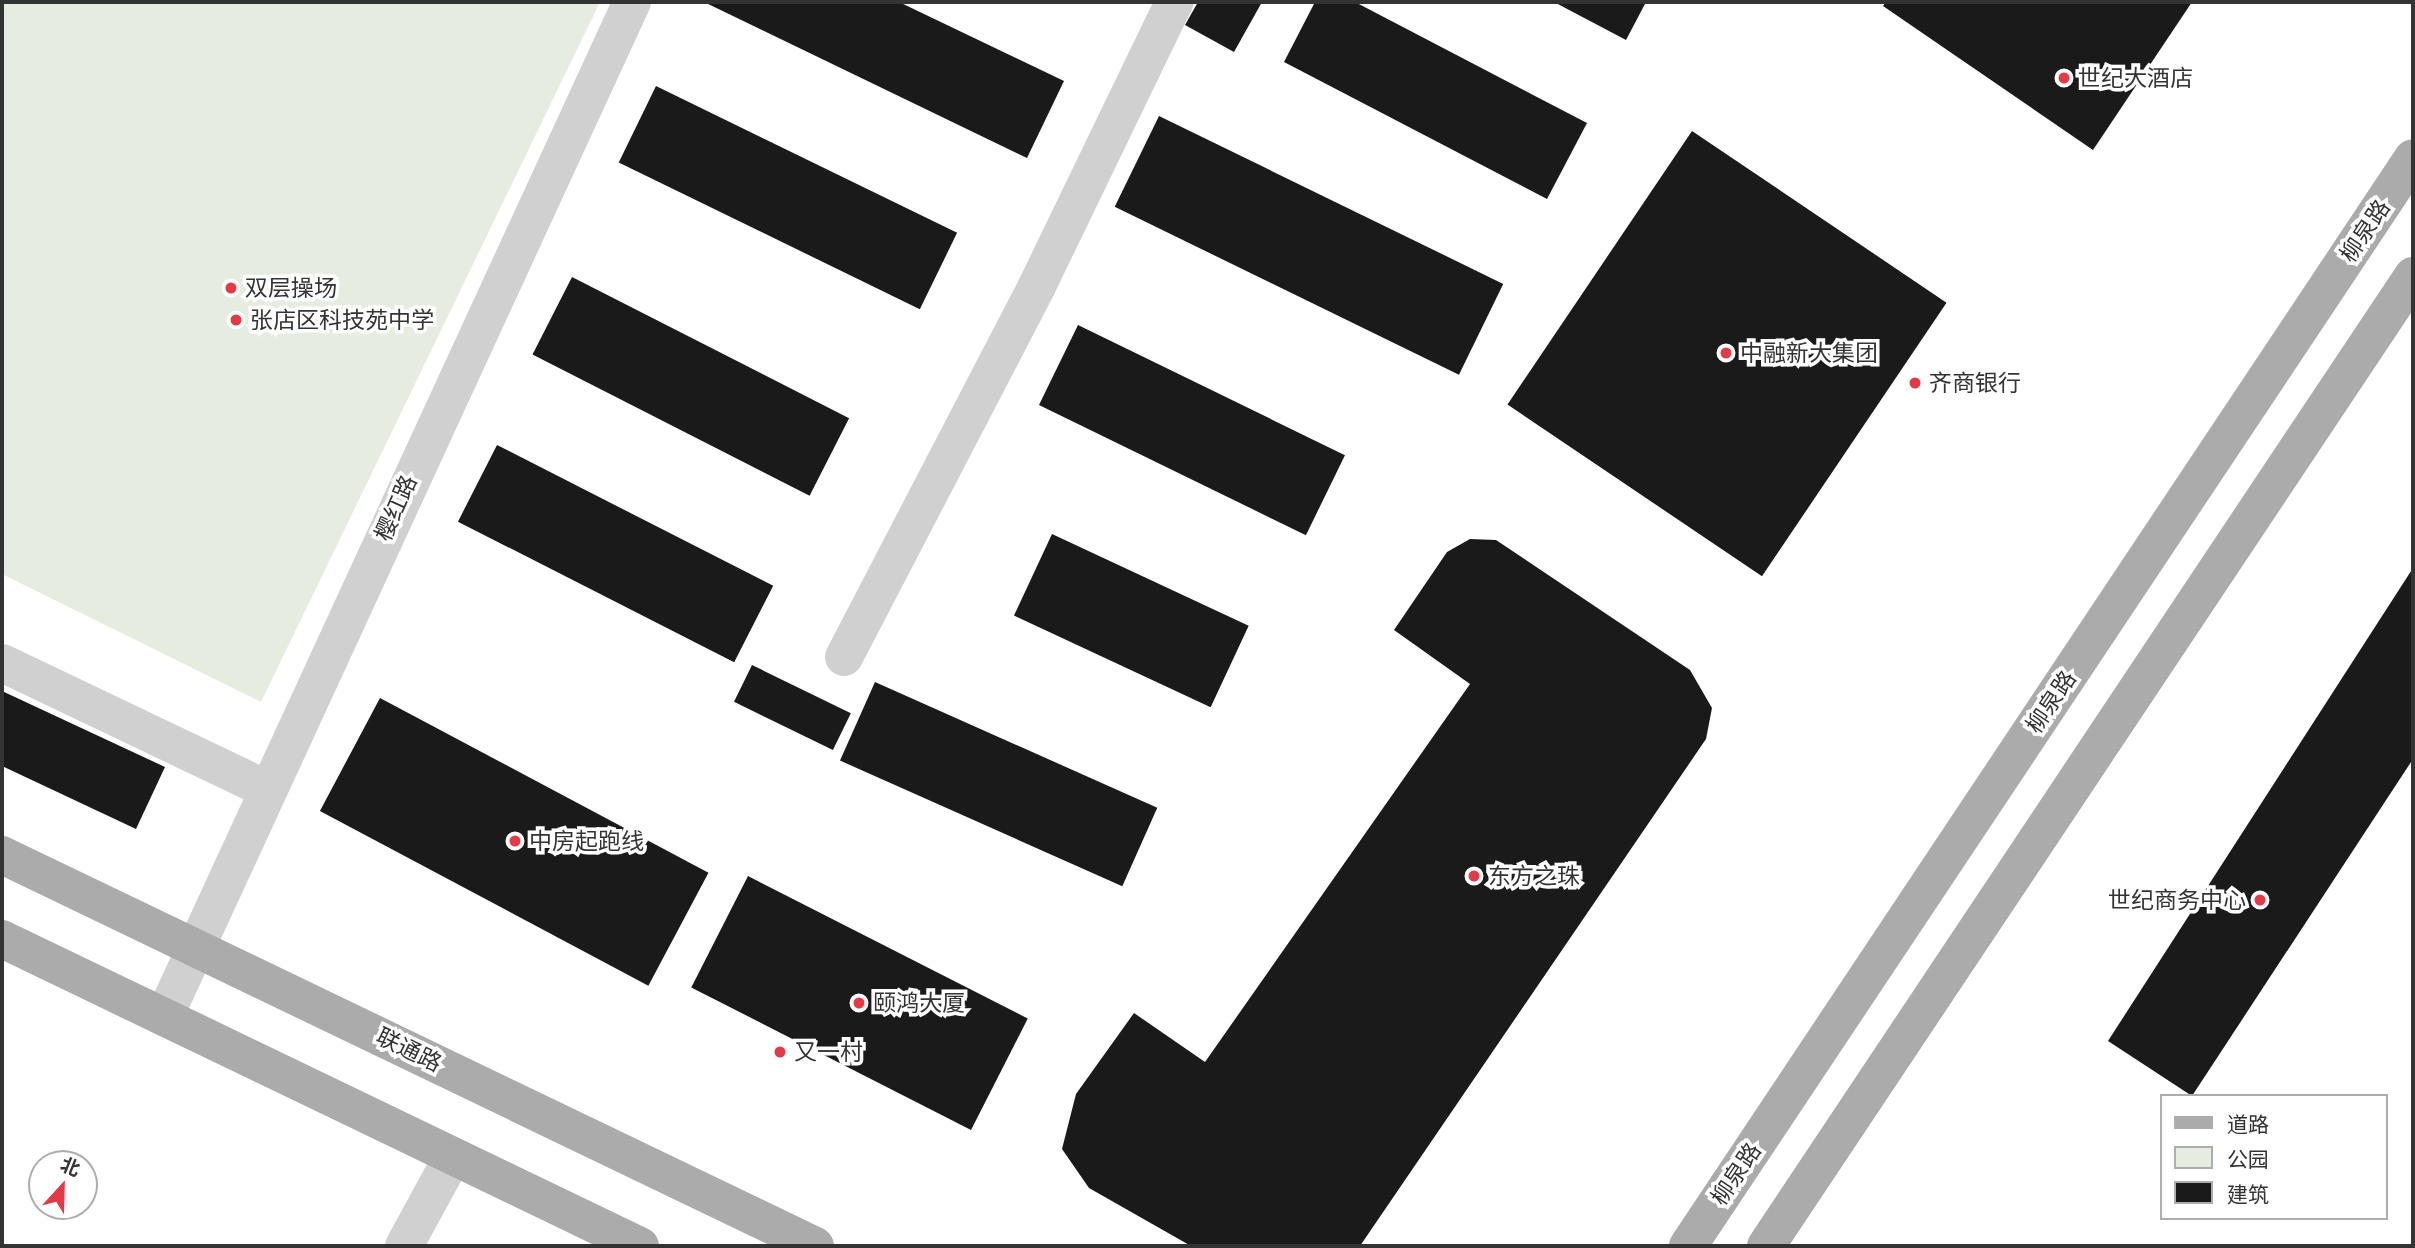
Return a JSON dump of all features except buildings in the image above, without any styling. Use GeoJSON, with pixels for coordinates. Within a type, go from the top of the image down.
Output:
{"type":"FeatureCollection","features":[{"type":"Feature","properties":{"kind":"main road","name":"柳泉路"},"geometry":{"type":"LineString","coordinates":[[1688,1246],[2413,158]]}},
{"type":"Feature","properties":{"kind":"main road"},"geometry":{"type":"LineString","coordinates":[[1766,1246],[2413,276]]}},
{"type":"Feature","properties":{"kind":"main road","name":"联通路"},"geometry":{"type":"LineString","coordinates":[[2,855],[816,1246]]}},
{"type":"Feature","properties":{"kind":"main road"},"geometry":{"type":"LineString","coordinates":[[2,939],[640,1246]]}},
{"type":"Feature","properties":{"kind":"street","name":"樱红路"},"geometry":{"type":"LineString","coordinates":[[164,1017],[632,2]]}},
{"type":"Feature","properties":{"kind":"street"},"geometry":{"type":"LineString","coordinates":[[844,657],[1036,288],[1174,2]]}},
{"type":"Feature","properties":{"kind":"street"},"geometry":{"type":"LineString","coordinates":[[2,663],[268,790]]}},
{"type":"Feature","properties":{"kind":"street"},"geometry":{"type":"LineString","coordinates":[[404,1246],[453,1156]]}},
{"type":"Feature","properties":{"kind":"green space","name":"双层操场"},"geometry":{"type":"Polygon","coordinates":[[[2,2],[600,2],[261,702],[2,574],[2,2]]]}},
{"type":"Feature","properties":{"kind":"place","name":"世纪大酒店"},"geometry":{"type":"Point","coordinates":[2064,78]}},
{"type":"Feature","properties":{"kind":"place","name":"双层操场"},"geometry":{"type":"Point","coordinates":[231,288]}},
{"type":"Feature","properties":{"kind":"place","name":"张店区科技苑中学"},"geometry":{"type":"Point","coordinates":[236,320]}},
{"type":"Feature","properties":{"kind":"place","name":"中融新大集团"},"geometry":{"type":"Point","coordinates":[1726,353]}},
{"type":"Feature","properties":{"kind":"place","name":"齐商银行"},"geometry":{"type":"Point","coordinates":[1915,383]}},
{"type":"Feature","properties":{"kind":"place","name":"中房起跑线"},"geometry":{"type":"Point","coordinates":[515,841]}},
{"type":"Feature","properties":{"kind":"place","name":"东方之珠"},"geometry":{"type":"Point","coordinates":[1474,876]}},
{"type":"Feature","properties":{"kind":"place","name":"世纪商务中心"},"geometry":{"type":"Point","coordinates":[2260,900]}},
{"type":"Feature","properties":{"kind":"place","name":"颐鸿大厦"},"geometry":{"type":"Point","coordinates":[859,1003]}},
{"type":"Feature","properties":{"kind":"place","name":"又一村"},"geometry":{"type":"Point","coordinates":[780,1052]}}]}
